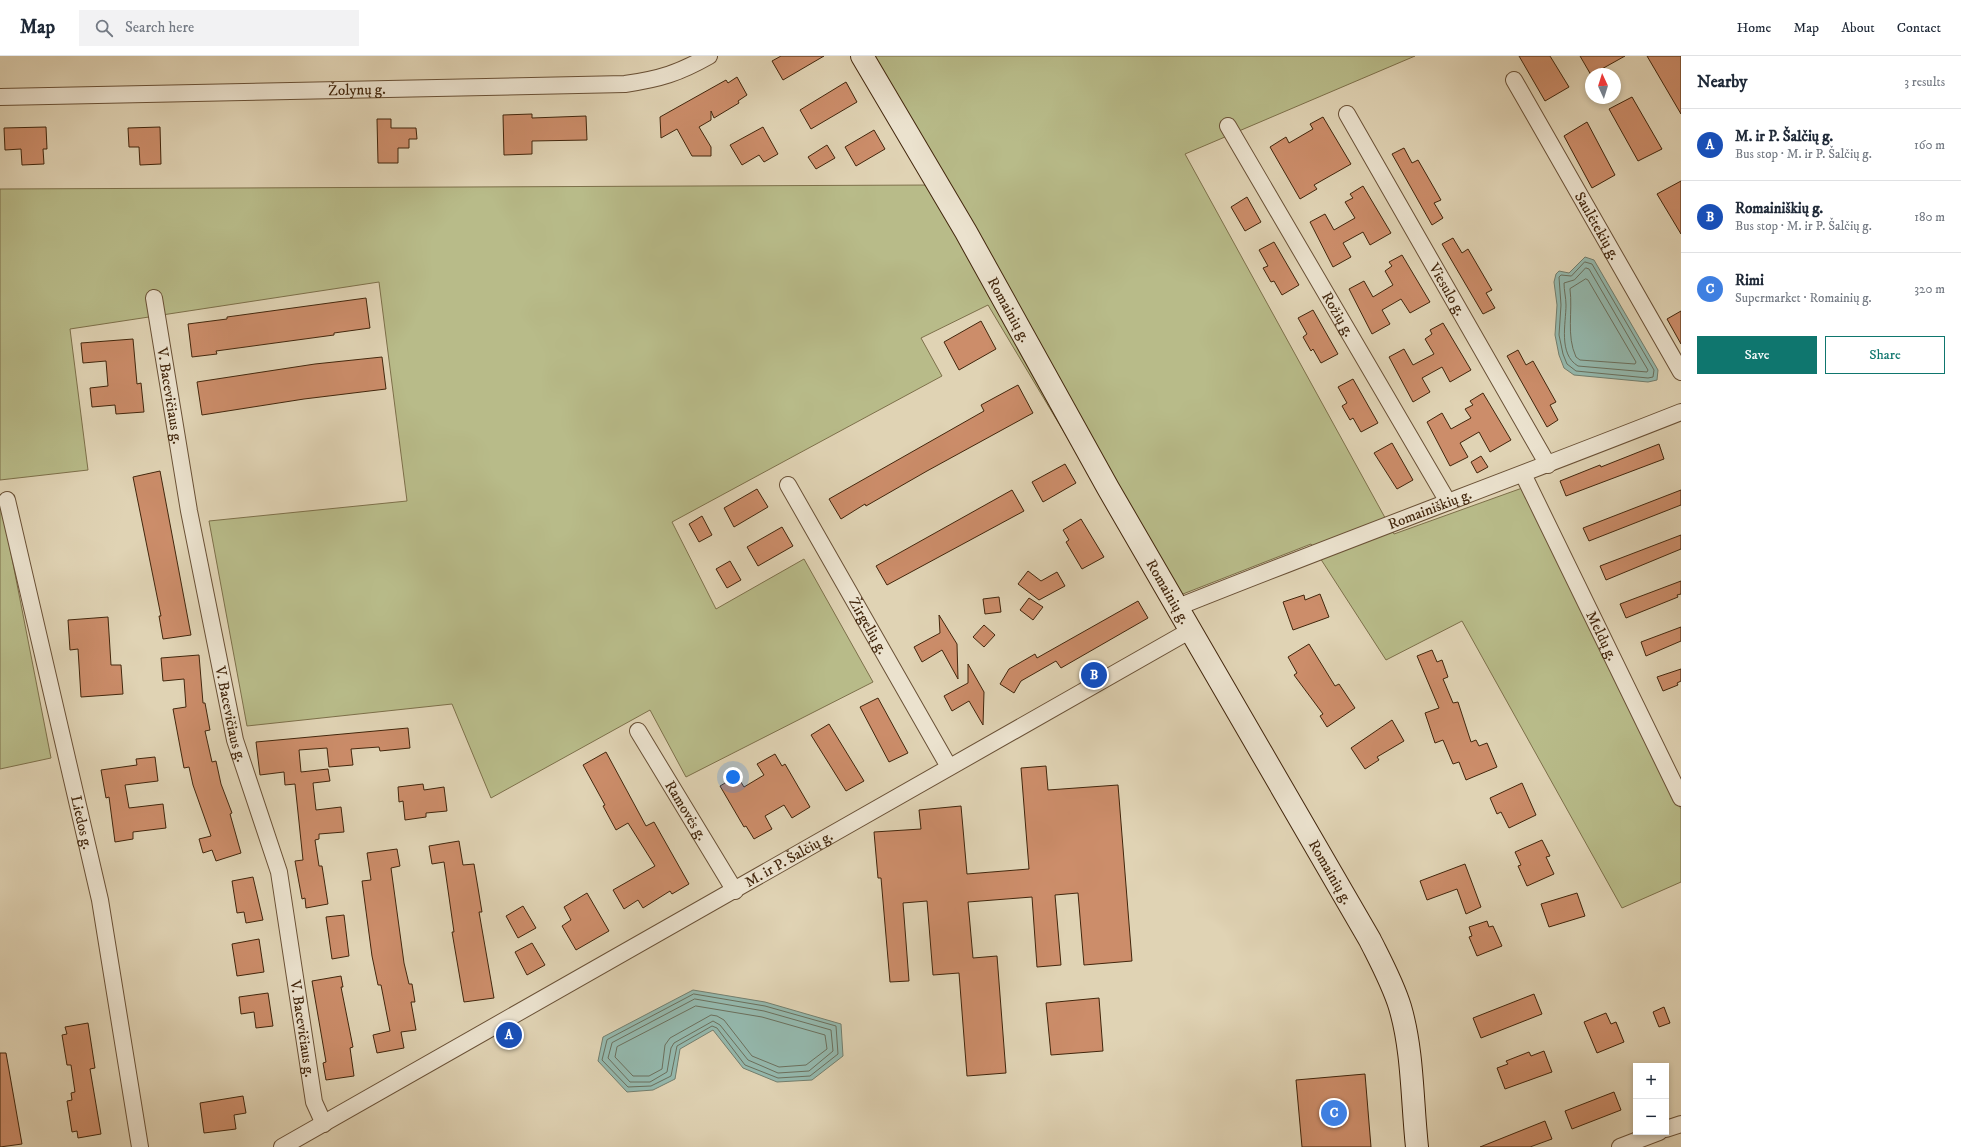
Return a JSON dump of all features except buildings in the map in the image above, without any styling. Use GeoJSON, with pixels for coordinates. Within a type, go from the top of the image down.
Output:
{"type":"FeatureCollection","features":[{"type":"Feature","properties":{"kind":"main road","name":"Romainių g."},"geometry":{"type":"LineString","coordinates":[[862,56],[966,232],[1108,488],[1370,940],[1393,989],[1400,1009],[1408,1050],[1417,1147]]}},
{"type":"Feature","properties":{"kind":"street","name":"Žolynų g."},"geometry":{"type":"LineString","coordinates":[[0,97],[625,84],[656,80],[688,68],[709,56]]}},
{"type":"Feature","properties":{"kind":"street","name":"Saulėtekių g."},"geometry":{"type":"LineString","coordinates":[[1514,80],[1681,372]]}},
{"type":"Feature","properties":{"kind":"street","name":"Viesulo g."},"geometry":{"type":"LineString","coordinates":[[1347,114],[1548,465]]}},
{"type":"Feature","properties":{"kind":"street","name":"Rožių g."},"geometry":{"type":"LineString","coordinates":[[1228,126],[1448,502]]}},
{"type":"Feature","properties":{"kind":"street","name":"V. Bacevičiaus g."},"geometry":{"type":"LineString","coordinates":[[154,298],[189,511],[233,732],[279,872],[314,1102],[324,1124]]}},
{"type":"Feature","properties":{"kind":"street","name":"Romainiškių g."},"geometry":{"type":"LineString","coordinates":[[1178,607],[1311,554],[1548,465],[1681,412]]}},
{"type":"Feature","properties":{"kind":"street","name":"Meldų g."},"geometry":{"type":"LineString","coordinates":[[1523,474],[1681,798]]}},
{"type":"Feature","properties":{"kind":"street","name":"Žirgelių g."},"geometry":{"type":"LineString","coordinates":[[788,485],[949,767]]}},
{"type":"Feature","properties":{"kind":"street","name":"Liedos g."},"geometry":{"type":"LineString","coordinates":[[7,500],[100,900],[140,1147]]}},
{"type":"Feature","properties":{"kind":"street","name":"M. ir P. Šalčių g."},"geometry":{"type":"LineString","coordinates":[[282,1147],[735,891],[949,767],[1191,630]]}},
{"type":"Feature","properties":{"kind":"street","name":"Ramovės g."},"geometry":{"type":"LineString","coordinates":[[638,731],[735,891]]}},
{"type":"Feature","properties":{"kind":"street"},"geometry":{"type":"LineString","coordinates":[[1669,1128],[1681,1124]]}},
{"type":"Feature","properties":{"kind":"street"},"geometry":{"type":"LineString","coordinates":[[1620,1147],[1651,1135]]}},
{"type":"Feature","properties":{"kind":"green space"},"geometry":{"type":"Polygon","coordinates":[[[860,56],[1415,56],[1185,154],[1394,534],[1525,487],[1681,809],[1681,882],[1622,908],[1462,621],[1386,660],[1311,544],[1165,601],[988,305],[921,338],[942,376],[672,522],[716,609],[804,559],[873,682],[686,777],[650,710],[491,798],[452,704],[247,726],[209,521],[407,501],[379,282],[70,329],[88,470],[0,480],[0,189],[932,185],[860,56]]]}},
{"type":"Feature","properties":{"kind":"green space"},"geometry":{"type":"Polygon","coordinates":[[[0,497],[51,758],[0,769],[0,497]]]}},
{"type":"Feature","properties":{"kind":"water"},"geometry":{"type":"Polygon","coordinates":[[[1585,257],[1594,260],[1658,370],[1657,380],[1648,382],[1574,375],[1564,368],[1559,355],[1555,335],[1557,305],[1554,282],[1556,274],[1559,271],[1569,273],[1585,257]]]}},
{"type":"Feature","properties":{"kind":"water"},"geometry":{"type":"Polygon","coordinates":[[[693,990],[765,1002],[841,1024],[843,1056],[812,1080],[777,1082],[743,1068],[713,1030],[680,1049],[675,1079],[653,1090],[627,1092],[598,1061],[603,1037],[693,990]]]}},
{"type":"Feature","properties":{"kind":"place","name":"Romainiškių g."},"geometry":{"type":"Point","coordinates":[1094,675]}},
{"type":"Feature","properties":{"kind":"place","name":"M. ir P. Šalčių g."},"geometry":{"type":"Point","coordinates":[509,1035]}},
{"type":"Feature","properties":{"kind":"place","name":"Rimi"},"geometry":{"type":"Point","coordinates":[1334,1113]}}]}
